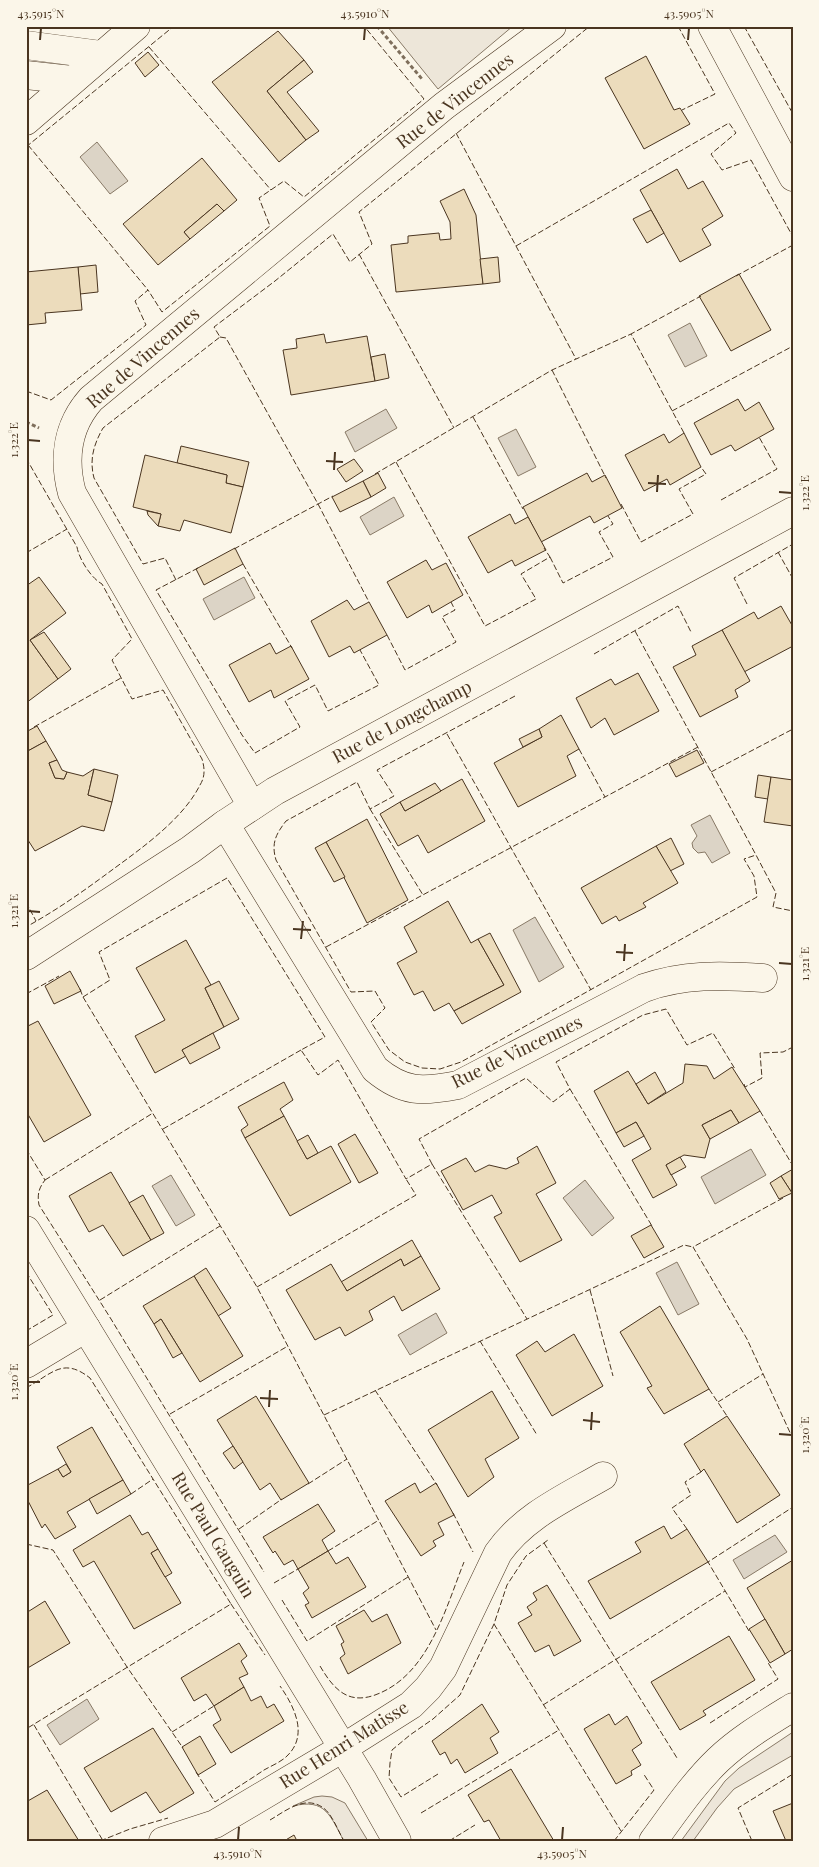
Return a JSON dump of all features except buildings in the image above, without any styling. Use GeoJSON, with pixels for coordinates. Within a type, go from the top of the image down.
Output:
{"type":"FeatureCollection","features":[{"type":"Feature","properties":{"kind":"street","name":"Rue de Vincennes"},"geometry":{"type":"LineString","coordinates":[[252,806],[72,493],[67,467],[69,438],[79,414],[91,399],[444,106],[552,26]]}},
{"type":"Feature","properties":{"kind":"street"},"geometry":{"type":"LineString","coordinates":[[712,26],[793,177]]}},
{"type":"Feature","properties":{"kind":"street"},"geometry":{"type":"LineString","coordinates":[[32,112],[101,55],[127,27]]}},
{"type":"Feature","properties":{"kind":"street"},"geometry":{"type":"LineString","coordinates":[[26,45],[101,55]]}},
{"type":"Feature","properties":{"kind":"street"},"geometry":{"type":"LineString","coordinates":[[26,75],[72,80]]}},
{"type":"Feature","properties":{"kind":"street","name":"Rue de Longchamp"},"geometry":{"type":"LineString","coordinates":[[26,956],[190,850],[252,806],[305,774],[793,511]]}},
{"type":"Feature","properties":{"kind":"street","name":"Rue de Vincennes"},"geometry":{"type":"LineString","coordinates":[[225,824],[375,1069],[390,1081],[412,1089],[435,1090],[458,1085],[644,988],[660,982],[704,976],[763,978]]}},
{"type":"Feature","properties":{"kind":"street","name":"Rue Paul Gauguin"},"geometry":{"type":"LineString","coordinates":[[26,1230],[343,1748],[397,1841]]}},
{"type":"Feature","properties":{"kind":"street"},"geometry":{"type":"LineString","coordinates":[[26,1364],[86,1328]]}},
{"type":"Feature","properties":{"kind":"street","name":"Rue Henri Matisse"},"geometry":{"type":"LineString","coordinates":[[163,1841],[215,1824],[411,1705],[428,1688],[443,1668],[498,1553],[508,1539],[532,1517],[603,1476]]}},
{"type":"Feature","properties":{"kind":"street"},"geometry":{"type":"LineString","coordinates":[[653,1841],[690,1792],[718,1760],[748,1736],[793,1707]]}},
{"type":"Feature","properties":{"kind":"path"},"geometry":{"type":"LineString","coordinates":[[378,26],[444,106]]}},
{"type":"Feature","properties":{"kind":"shaded area"},"geometry":{"type":"Polygon","coordinates":[[[387,26],[513,26],[438,89],[387,26]]]}},
{"type":"Feature","properties":{"kind":"shaded area"},"geometry":{"type":"Polygon","coordinates":[[[97,142],[128,181],[110,194],[80,157],[97,142]]]}},
{"type":"Feature","properties":{"kind":"shaded area"},"geometry":{"type":"Polygon","coordinates":[[[690,323],[707,356],[685,367],[668,335],[690,323]]]}},
{"type":"Feature","properties":{"kind":"shaded area"},"geometry":{"type":"Polygon","coordinates":[[[386,409],[397,428],[355,452],[345,432],[386,409]]]}},
{"type":"Feature","properties":{"kind":"shaded area"},"geometry":{"type":"Polygon","coordinates":[[[516,429],[536,467],[518,476],[498,438],[516,429]]]}},
{"type":"Feature","properties":{"kind":"shaded area"},"geometry":{"type":"Polygon","coordinates":[[[394,497],[404,516],[370,535],[360,517],[394,497]]]}},
{"type":"Feature","properties":{"kind":"shaded area"},"geometry":{"type":"Polygon","coordinates":[[[244,577],[255,598],[214,620],[203,599],[244,577]]]}},
{"type":"Feature","properties":{"kind":"shaded area"},"geometry":{"type":"Polygon","coordinates":[[[710,815],[730,853],[712,863],[705,852],[698,853],[693,848],[692,843],[697,836],[691,825],[710,815]]]}},
{"type":"Feature","properties":{"kind":"shaded area"},"geometry":{"type":"Polygon","coordinates":[[[535,917],[564,967],[539,982],[513,930],[535,917]]]}},
{"type":"Feature","properties":{"kind":"shaded area"},"geometry":{"type":"Polygon","coordinates":[[[751,1149],[766,1175],[715,1204],[701,1177],[751,1149]]]}},
{"type":"Feature","properties":{"kind":"shaded area"},"geometry":{"type":"Polygon","coordinates":[[[171,1175],[195,1215],[176,1226],[152,1186],[171,1175]]]}},
{"type":"Feature","properties":{"kind":"shaded area"},"geometry":{"type":"Polygon","coordinates":[[[585,1180],[614,1218],[592,1236],[563,1198],[585,1180]]]}},
{"type":"Feature","properties":{"kind":"shaded area"},"geometry":{"type":"Polygon","coordinates":[[[677,1262],[699,1304],[678,1315],[656,1273],[677,1262]]]}},
{"type":"Feature","properties":{"kind":"shaded area"},"geometry":{"type":"Polygon","coordinates":[[[436,1313],[447,1333],[410,1355],[398,1335],[436,1313]]]}},
{"type":"Feature","properties":{"kind":"shaded area"},"geometry":{"type":"Polygon","coordinates":[[[775,1535],[787,1552],[744,1579],[733,1560],[775,1535]]]}},
{"type":"Feature","properties":{"kind":"shaded area"},"geometry":{"type":"Polygon","coordinates":[[[87,1699],[99,1719],[60,1745],[47,1725],[87,1699]]]}},
{"type":"Feature","properties":{"kind":"shaded area"},"geometry":{"type":"Polygon","coordinates":[[[793,1732],[793,1755],[734,1789],[717,1808],[693,1841],[681,1841],[725,1781],[739,1768],[793,1732]]]}},
{"type":"Feature","properties":{"kind":"shaded area"},"geometry":{"type":"Polygon","coordinates":[[[314,1797],[332,1797],[345,1803],[368,1841],[344,1841],[326,1811],[320,1807],[304,1804],[293,1806],[314,1797]]]}},
{"type":"Feature","properties":{"kind":"fence"},"geometry":{"type":"LineString","coordinates":[[26,147],[174,26]]}},
{"type":"Feature","properties":{"kind":"fence"},"geometry":{"type":"LineString","coordinates":[[26,391],[51,400],[146,325],[135,301],[148,290],[162,312],[270,226],[259,198],[284,181],[304,197],[424,99],[364,26]]}},
{"type":"Feature","properties":{"kind":"fence"},"geometry":{"type":"LineString","coordinates":[[176,580],[165,558],[143,564],[94,478],[93,452],[103,428],[220,337],[214,327],[333,234],[350,262],[372,244],[359,212],[590,26]]}},
{"type":"Feature","properties":{"kind":"fence"},"geometry":{"type":"LineString","coordinates":[[678,26],[715,94],[682,110]]}},
{"type":"Feature","properties":{"kind":"fence"},"geometry":{"type":"LineString","coordinates":[[744,26],[793,114]]}},
{"type":"Feature","properties":{"kind":"fence"},"geometry":{"type":"LineString","coordinates":[[149,47],[271,190]]}},
{"type":"Feature","properties":{"kind":"fence"},"geometry":{"type":"LineString","coordinates":[[516,246],[729,123],[736,133],[711,154],[722,170],[751,160],[793,237]]}},
{"type":"Feature","properties":{"kind":"fence"},"geometry":{"type":"LineString","coordinates":[[456,133],[576,359]]}},
{"type":"Feature","properties":{"kind":"fence"},"geometry":{"type":"LineString","coordinates":[[28,145],[148,290]]}},
{"type":"Feature","properties":{"kind":"fence"},"geometry":{"type":"LineString","coordinates":[[736,276],[793,245]]}},
{"type":"Feature","properties":{"kind":"fence"},"geometry":{"type":"LineString","coordinates":[[359,254],[454,428]]}},
{"type":"Feature","properties":{"kind":"fence"},"geometry":{"type":"LineString","coordinates":[[684,433],[631,334],[701,296]]}},
{"type":"Feature","properties":{"kind":"fence"},"geometry":{"type":"LineString","coordinates":[[375,474],[552,370],[631,334]]}},
{"type":"Feature","properties":{"kind":"fence"},"geometry":{"type":"LineString","coordinates":[[220,337],[226,338],[318,504],[369,602]]}},
{"type":"Feature","properties":{"kind":"fence"},"geometry":{"type":"LineString","coordinates":[[672,411],[793,346]]}},
{"type":"Feature","properties":{"kind":"fence"},"geometry":{"type":"LineString","coordinates":[[552,370],[606,478]]}},
{"type":"Feature","properties":{"kind":"fence"},"geometry":{"type":"LineString","coordinates":[[473,417],[523,509]]}},
{"type":"Feature","properties":{"kind":"fence"},"geometry":{"type":"LineString","coordinates":[[721,500],[777,469],[759,437]]}},
{"type":"Feature","properties":{"kind":"fence"},"geometry":{"type":"LineString","coordinates":[[26,458],[77,547],[83,562],[90,573],[102,584],[132,639],[112,660],[132,699],[163,690],[202,759],[204,770],[202,782],[193,798],[161,832],[81,892],[26,927]]}},
{"type":"Feature","properties":{"kind":"fence"},"geometry":{"type":"LineString","coordinates":[[396,462],[485,626],[536,599],[521,574],[550,557],[544,548]]}},
{"type":"Feature","properties":{"kind":"fence"},"geometry":{"type":"LineString","coordinates":[[621,504],[641,542],[693,514],[679,489],[706,474],[701,467]]}},
{"type":"Feature","properties":{"kind":"fence"},"geometry":{"type":"LineString","coordinates":[[234,549],[333,496]]}},
{"type":"Feature","properties":{"kind":"fence"},"geometry":{"type":"LineString","coordinates":[[550,557],[563,583],[613,557],[599,532],[613,524],[608,516]]}},
{"type":"Feature","properties":{"kind":"fence"},"geometry":{"type":"LineString","coordinates":[[26,553],[67,529]]}},
{"type":"Feature","properties":{"kind":"fence"},"geometry":{"type":"LineString","coordinates":[[747,604],[734,578],[793,544]]}},
{"type":"Feature","properties":{"kind":"fence"},"geometry":{"type":"LineString","coordinates":[[778,552],[793,579]]}},
{"type":"Feature","properties":{"kind":"fence"},"geometry":{"type":"LineString","coordinates":[[243,564],[292,648]]}},
{"type":"Feature","properties":{"kind":"fence"},"geometry":{"type":"LineString","coordinates":[[198,568],[156,590],[242,735],[255,753],[300,727],[285,701],[315,685],[328,711],[379,685],[360,650]]}},
{"type":"Feature","properties":{"kind":"fence"},"geometry":{"type":"LineString","coordinates":[[387,635],[405,670],[456,642],[442,617],[455,610],[451,602]]}},
{"type":"Feature","properties":{"kind":"fence"},"geometry":{"type":"LineString","coordinates":[[594,654],[678,606],[691,632]]}},
{"type":"Feature","properties":{"kind":"fence"},"geometry":{"type":"LineString","coordinates":[[635,631],[756,855]]}},
{"type":"Feature","properties":{"kind":"fence"},"geometry":{"type":"LineString","coordinates":[[34,727],[121,678]]}},
{"type":"Feature","properties":{"kind":"fence"},"geometry":{"type":"LineString","coordinates":[[515,696],[377,770],[394,796],[370,809],[357,782],[286,821],[275,839],[276,860],[351,992],[375,991],[385,1008],[371,1022],[389,1050],[405,1062],[422,1068],[440,1069],[461,1062],[757,897],[754,876],[744,859],[756,855],[776,893],[773,907],[793,911]]}},
{"type":"Feature","properties":{"kind":"fence"},"geometry":{"type":"LineString","coordinates":[[711,772],[793,729]]}},
{"type":"Feature","properties":{"kind":"fence"},"geometry":{"type":"LineString","coordinates":[[447,734],[591,990]]}},
{"type":"Feature","properties":{"kind":"fence"},"geometry":{"type":"LineString","coordinates":[[326,947],[698,747]]}},
{"type":"Feature","properties":{"kind":"fence"},"geometry":{"type":"LineString","coordinates":[[579,749],[605,797]]}},
{"type":"Feature","properties":{"kind":"fence"},"geometry":{"type":"LineString","coordinates":[[370,809],[423,895]]}},
{"type":"Feature","properties":{"kind":"fence"},"geometry":{"type":"LineString","coordinates":[[80,989],[83,997],[110,980],[99,952],[227,878],[325,1037],[301,1050],[318,1075],[338,1060],[406,1179],[432,1164],[419,1139],[526,1078],[553,1102],[570,1089],[556,1062],[643,1015],[666,1009],[687,1045],[713,1033],[735,1069]]}},
{"type":"Feature","properties":{"kind":"fence"},"geometry":{"type":"LineString","coordinates":[[26,902],[36,921]]}},
{"type":"Feature","properties":{"kind":"fence"},"geometry":{"type":"LineString","coordinates":[[26,994],[59,976]]}},
{"type":"Feature","properties":{"kind":"fence"},"geometry":{"type":"LineString","coordinates":[[83,997],[257,1287],[436,1630]]}},
{"type":"Feature","properties":{"kind":"fence"},"geometry":{"type":"LineString","coordinates":[[744,1084],[745,1087],[762,1078],[760,1053],[783,1052],[793,1047]]}},
{"type":"Feature","properties":{"kind":"fence"},"geometry":{"type":"LineString","coordinates":[[163,1129],[301,1050]]}},
{"type":"Feature","properties":{"kind":"fence"},"geometry":{"type":"LineString","coordinates":[[570,1089],[652,1226]]}},
{"type":"Feature","properties":{"kind":"fence"},"geometry":{"type":"LineString","coordinates":[[760,1111],[793,1166]]}},
{"type":"Feature","properties":{"kind":"fence"},"geometry":{"type":"LineString","coordinates":[[45,1180],[153,1113]]}},
{"type":"Feature","properties":{"kind":"fence"},"geometry":{"type":"LineString","coordinates":[[26,1149],[45,1180],[39,1191],[39,1205],[111,1319],[264,1572]]}},
{"type":"Feature","properties":{"kind":"fence"},"geometry":{"type":"LineString","coordinates":[[432,1164],[527,1319]]}},
{"type":"Feature","properties":{"kind":"fence"},"geometry":{"type":"LineString","coordinates":[[257,1287],[416,1195],[406,1179]]}},
{"type":"Feature","properties":{"kind":"fence"},"geometry":{"type":"LineString","coordinates":[[783,1198],[693,1247],[747,1339],[793,1439]]}},
{"type":"Feature","properties":{"kind":"fence"},"geometry":{"type":"LineString","coordinates":[[100,1300],[220,1226]]}},
{"type":"Feature","properties":{"kind":"fence"},"geometry":{"type":"LineString","coordinates":[[324,1415],[684,1245],[693,1247]]}},
{"type":"Feature","properties":{"kind":"fence"},"geometry":{"type":"LineString","coordinates":[[26,1272],[53,1315],[26,1331]]}},
{"type":"Feature","properties":{"kind":"fence"},"geometry":{"type":"LineString","coordinates":[[590,1290],[613,1376]]}},
{"type":"Feature","properties":{"kind":"fence"},"geometry":{"type":"LineString","coordinates":[[480,1341],[537,1435]]}},
{"type":"Feature","properties":{"kind":"fence"},"geometry":{"type":"LineString","coordinates":[[170,1414],[288,1346]]}},
{"type":"Feature","properties":{"kind":"fence"},"geometry":{"type":"LineString","coordinates":[[26,1388],[51,1373],[65,1368],[81,1372],[90,1378],[231,1604],[26,1729]]}},
{"type":"Feature","properties":{"kind":"fence"},"geometry":{"type":"LineString","coordinates":[[718,1402],[763,1374]]}},
{"type":"Feature","properties":{"kind":"fence"},"geometry":{"type":"LineString","coordinates":[[709,1389],[727,1416]]}},
{"type":"Feature","properties":{"kind":"fence"},"geometry":{"type":"LineString","coordinates":[[375,1390],[437,1485]]}},
{"type":"Feature","properties":{"kind":"fence"},"geometry":{"type":"LineString","coordinates":[[308,1484],[347,1459]]}},
{"type":"Feature","properties":{"kind":"fence"},"geometry":{"type":"LineString","coordinates":[[687,1529],[672,1508],[691,1495],[685,1482],[701,1472]]}},
{"type":"Feature","properties":{"kind":"fence"},"geometry":{"type":"LineString","coordinates":[[131,1494],[153,1479]]}},
{"type":"Feature","properties":{"kind":"fence"},"geometry":{"type":"LineString","coordinates":[[239,1529],[282,1499]]}},
{"type":"Feature","properties":{"kind":"fence"},"geometry":{"type":"LineString","coordinates":[[749,1631],[708,1562],[793,1507]]}},
{"type":"Feature","properties":{"kind":"fence"},"geometry":{"type":"LineString","coordinates":[[453,1513],[473,1552]]}},
{"type":"Feature","properties":{"kind":"fence"},"geometry":{"type":"LineString","coordinates":[[328,1551],[379,1520]]}},
{"type":"Feature","properties":{"kind":"fence"},"geometry":{"type":"LineString","coordinates":[[438,1774],[401,1797],[389,1778],[392,1750],[433,1719],[460,1695],[494,1624],[507,1585],[526,1556],[548,1540]]}},
{"type":"Feature","properties":{"kind":"fence"},"geometry":{"type":"LineString","coordinates":[[544,1543],[677,1758]]}},
{"type":"Feature","properties":{"kind":"fence"},"geometry":{"type":"LineString","coordinates":[[26,1544],[53,1550],[127,1667],[183,1748]]}},
{"type":"Feature","properties":{"kind":"fence"},"geometry":{"type":"LineString","coordinates":[[320,1666],[336,1687],[349,1696],[356,1698],[375,1695],[393,1686],[409,1673],[432,1639],[464,1562]]}},
{"type":"Feature","properties":{"kind":"fence"},"geometry":{"type":"LineString","coordinates":[[274,1583],[298,1569]]}},
{"type":"Feature","properties":{"kind":"fence"},"geometry":{"type":"LineString","coordinates":[[282,1600],[307,1641],[408,1577]]}},
{"type":"Feature","properties":{"kind":"fence"},"geometry":{"type":"LineString","coordinates":[[543,1705],[725,1591]]}},
{"type":"Feature","properties":{"kind":"fence"},"geometry":{"type":"LineString","coordinates":[[231,1604],[265,1655]]}},
{"type":"Feature","properties":{"kind":"fence"},"geometry":{"type":"LineString","coordinates":[[494,1624],[621,1831]]}},
{"type":"Feature","properties":{"kind":"fence"},"geometry":{"type":"LineString","coordinates":[[710,1723],[778,1679],[767,1661]]}},
{"type":"Feature","properties":{"kind":"fence"},"geometry":{"type":"LineString","coordinates":[[196,1772],[215,1802],[287,1756],[294,1748],[298,1730],[294,1711],[280,1686]]}},
{"type":"Feature","properties":{"kind":"fence"},"geometry":{"type":"LineString","coordinates":[[172,1732],[214,1706]]}},
{"type":"Feature","properties":{"kind":"fence"},"geometry":{"type":"LineString","coordinates":[[34,1725],[102,1839]]}},
{"type":"Feature","properties":{"kind":"fence"},"geometry":{"type":"LineString","coordinates":[[421,1813],[559,1730]]}},
{"type":"Feature","properties":{"kind":"fence"},"geometry":{"type":"LineString","coordinates":[[614,1841],[654,1790],[643,1773]]}},
{"type":"Feature","properties":{"kind":"fence"},"geometry":{"type":"LineString","coordinates":[[752,1841],[738,1808],[793,1774]]}},
{"type":"Feature","properties":{"kind":"fence"},"geometry":{"type":"LineString","coordinates":[[270,1820],[294,1806],[308,1803],[315,1804],[329,1813],[344,1841]]}},
{"type":"Feature","properties":{"kind":"fence"},"geometry":{"type":"LineString","coordinates":[[100,1841],[130,1829],[168,1818]]}},
{"type":"Feature","properties":{"kind":"fence"},"geometry":{"type":"LineString","coordinates":[[449,1841],[475,1825]]}}]}
